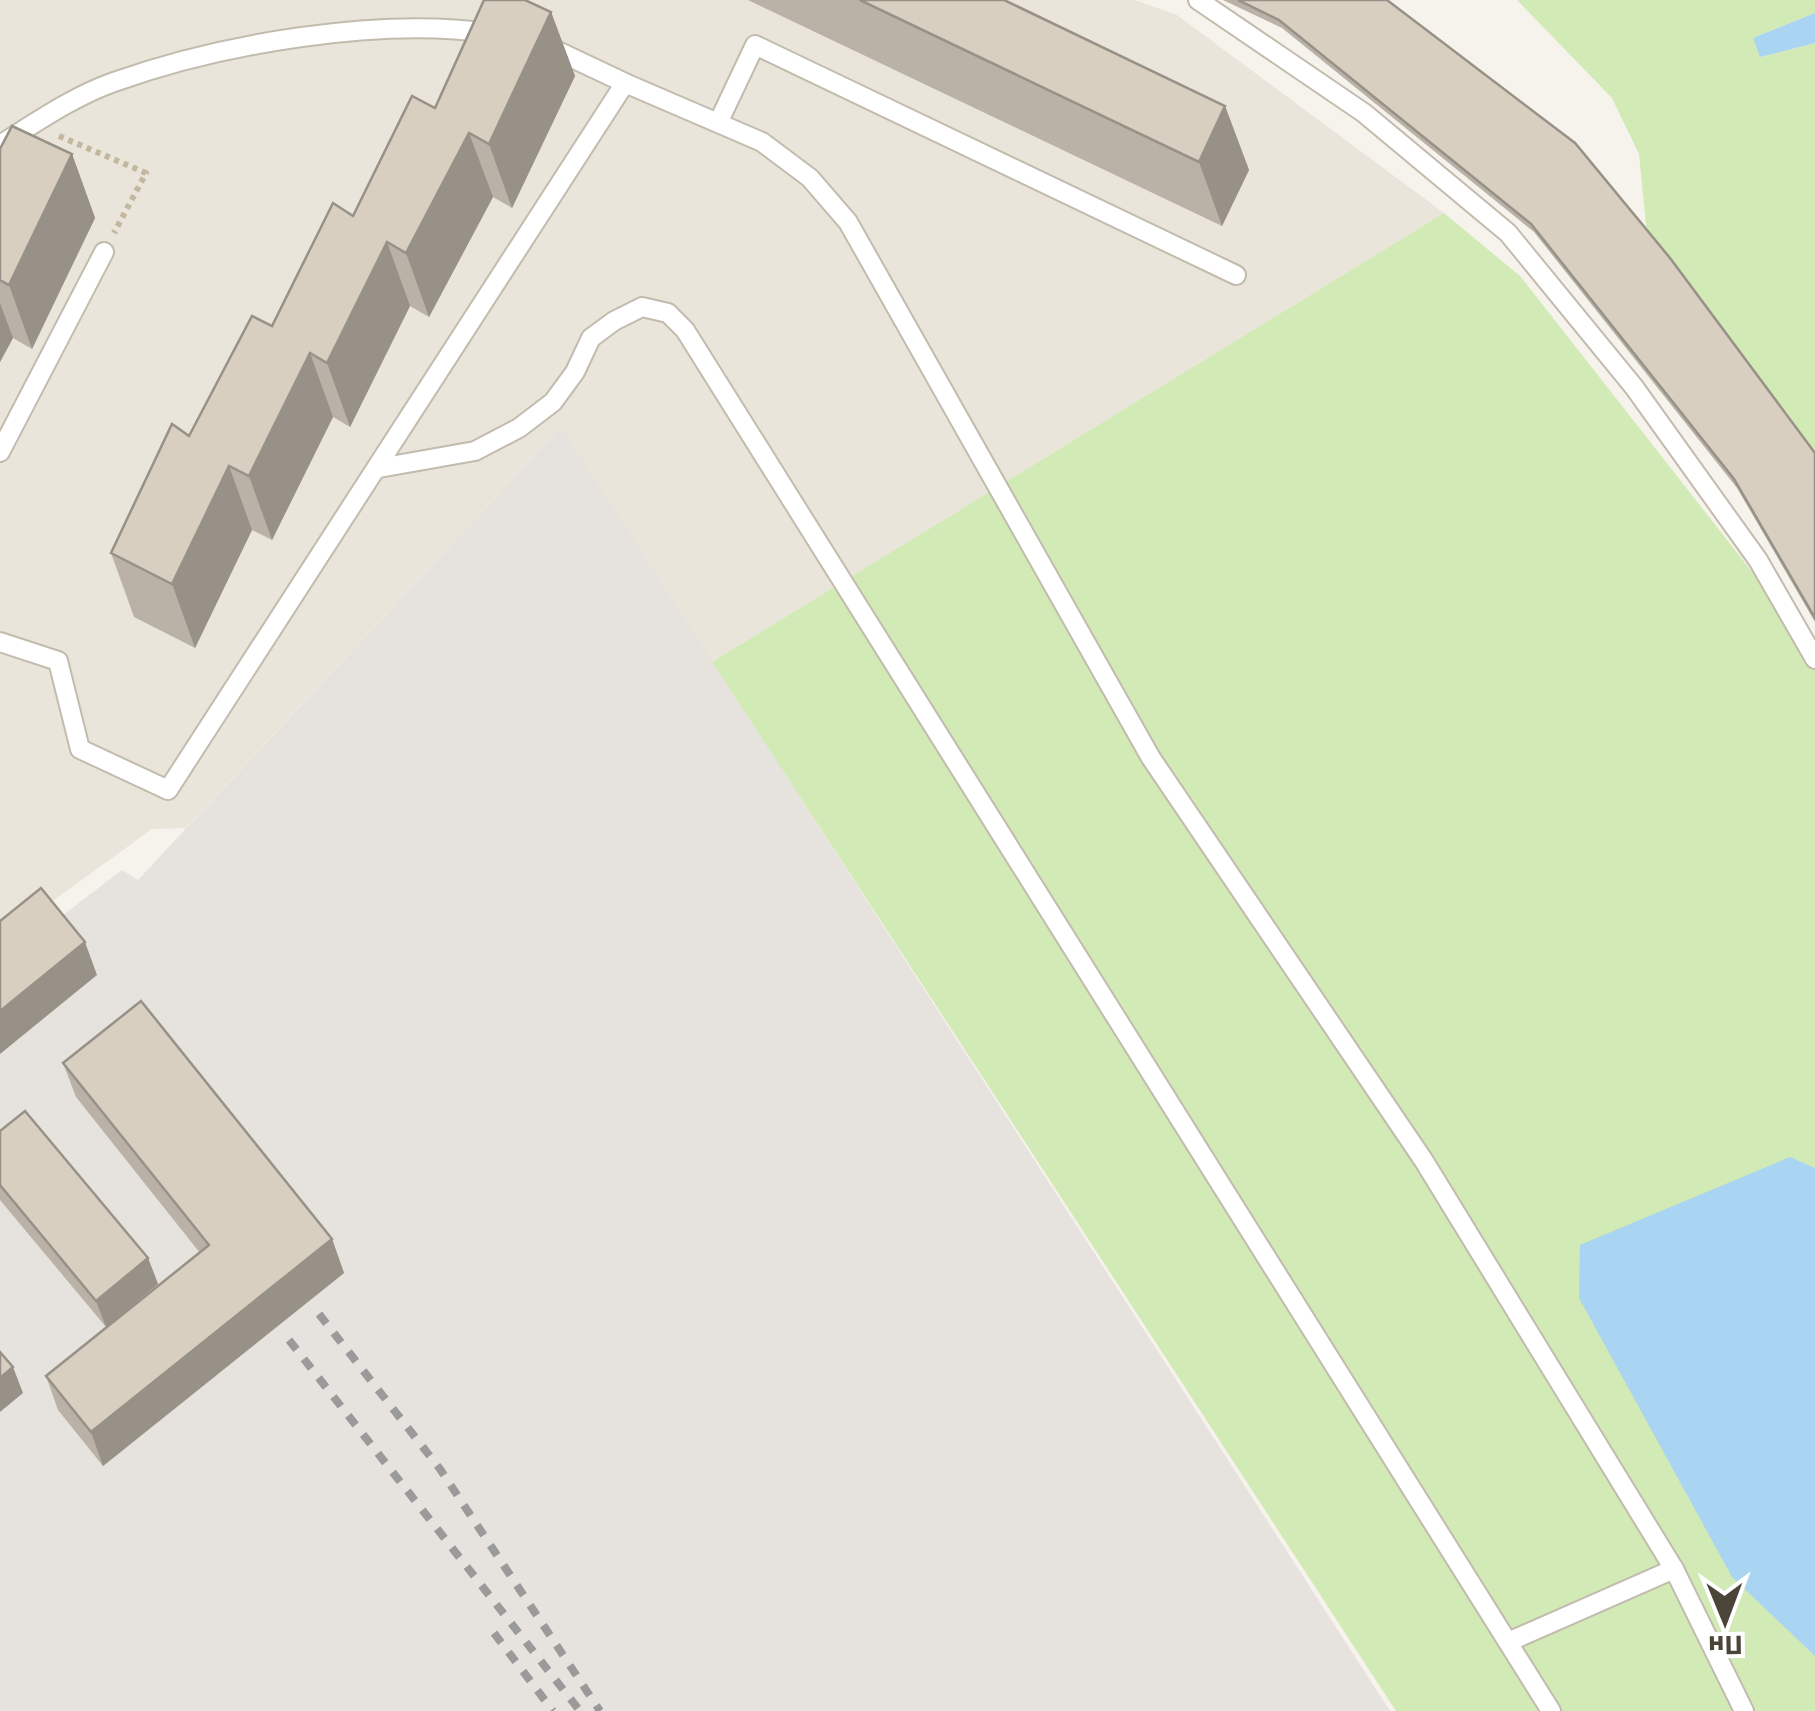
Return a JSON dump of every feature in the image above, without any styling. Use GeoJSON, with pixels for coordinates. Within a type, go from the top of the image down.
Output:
{"type":"FeatureCollection","features":[{"type":"Feature","properties":{"kind":"lane"},"geometry":{"type":"LineString","coordinates":[[1198,0],[1364,113],[1508,233],[1668,434],[1758,560],[1815,658]]}},
{"type":"Feature","properties":{"kind":"lane"},"geometry":{"type":"LineString","coordinates":[[0,145],[110,83],[226,48],[364,31],[457,28],[524,38],[762,142],[810,178],[848,222],[1151,758],[1424,1161],[1674,1569],[1744,1711]]}},
{"type":"Feature","properties":{"kind":"lane"},"geometry":{"type":"LineString","coordinates":[[719,121],[755,45],[1236,276]]}},
{"type":"Feature","properties":{"kind":"lane"},"geometry":{"type":"LineString","coordinates":[[0,642],[58,661],[80,749],[168,790],[625,83]]}},
{"type":"Feature","properties":{"kind":"lane"},"geometry":{"type":"LineString","coordinates":[[0,452],[104,252]]}},
{"type":"Feature","properties":{"kind":"lane"},"geometry":{"type":"LineString","coordinates":[[379,468],[475,451],[519,428],[553,402],[575,372],[591,338],[642,307],[668,313],[685,330],[1551,1711]]}},
{"type":"Feature","properties":{"kind":"lane"},"geometry":{"type":"LineString","coordinates":[[1508,1642],[1674,1569]]}},
{"type":"Feature","properties":{"kind":"path"},"geometry":{"type":"LineString","coordinates":[[32,124],[146,173],[104,252]]}},
{"type":"Feature","properties":{"kind":"shaded area"},"geometry":{"type":"Polygon","coordinates":[[[0,0],[1135,0],[1177,15],[1444,213],[712,662],[560,428],[186,828],[152,829],[0,939],[0,0]]]}},
{"type":"Feature","properties":{"kind":"shaded area"},"geometry":{"type":"Polygon","coordinates":[[[561,427],[1390,1711],[0,1711],[0,963],[122,870],[138,880],[561,427]]]}},
{"type":"Feature","properties":{"kind":"green space"},"geometry":{"type":"Polygon","coordinates":[[[1517,0],[1815,0],[1815,13],[1753,38],[1760,57],[1815,43],[1815,459],[1647,235],[1639,154],[1612,98],[1517,0]]]}},
{"type":"Feature","properties":{"kind":"green space"},"geometry":{"type":"Polygon","coordinates":[[[1444,213],[1520,276],[1815,652],[1815,1711],[1396,1711],[712,662],[1444,213]]]}},
{"type":"Feature","properties":{"kind":"water"},"geometry":{"type":"Polygon","coordinates":[[[1815,13],[1815,43],[1760,57],[1753,38],[1815,13]]]}},
{"type":"Feature","properties":{"kind":"water"},"geometry":{"type":"Polygon","coordinates":[[[1790,1157],[1815,1168],[1815,1656],[1732,1577],[1579,1298],[1580,1245],[1790,1157]]]}},
{"type":"Feature","properties":{"kind":"building"},"geometry":{"type":"Polygon","coordinates":[[[484,0],[525,0],[551,12],[489,144],[469,133],[406,253],[387,242],[327,363],[310,353],[249,476],[229,466],[172,584],[111,553],[172,424],[189,436],[252,316],[272,326],[333,203],[353,216],[412,96],[435,108],[484,0]]]}},
{"type":"Feature","properties":{"kind":"building"},"geometry":{"type":"Polygon","coordinates":[[[860,0],[1004,0],[1225,106],[1199,162],[860,0]]]}},
{"type":"Feature","properties":{"kind":"building"},"geometry":{"type":"Polygon","coordinates":[[[1238,0],[1387,0],[1575,143],[1670,258],[1815,453],[1815,618],[1734,479],[1531,224],[1279,20],[1238,0]]]}},
{"type":"Feature","properties":{"kind":"building"},"geometry":{"type":"Polygon","coordinates":[[[12,126],[72,154],[9,285],[0,280],[0,149],[12,126]]]}},
{"type":"Feature","properties":{"kind":"building"},"geometry":{"type":"Polygon","coordinates":[[[41,888],[85,942],[0,1011],[0,921],[41,888]]]}},
{"type":"Feature","properties":{"kind":"building"},"geometry":{"type":"Polygon","coordinates":[[[141,1001],[332,1239],[91,1432],[46,1376],[209,1245],[63,1063],[141,1001]]]}},
{"type":"Feature","properties":{"kind":"building"},"geometry":{"type":"Polygon","coordinates":[[[25,1111],[148,1258],[96,1301],[0,1185],[0,1131],[25,1111]]]}},
{"type":"Feature","properties":{"kind":"building"},"geometry":{"type":"Polygon","coordinates":[[[0,1352],[13,1367],[0,1378],[0,1352]]]}},
{"type":"Feature","properties":{"kind":"railway"},"geometry":{"type":"LineString","coordinates":[[319,1314],[440,1469],[600,1711]]}},
{"type":"Feature","properties":{"kind":"railway"},"geometry":{"type":"LineString","coordinates":[[289,1340],[580,1711]]}},
{"type":"Feature","properties":{"kind":"railway"},"geometry":{"type":"LineString","coordinates":[[494,1633],[553,1711]]}}]}
